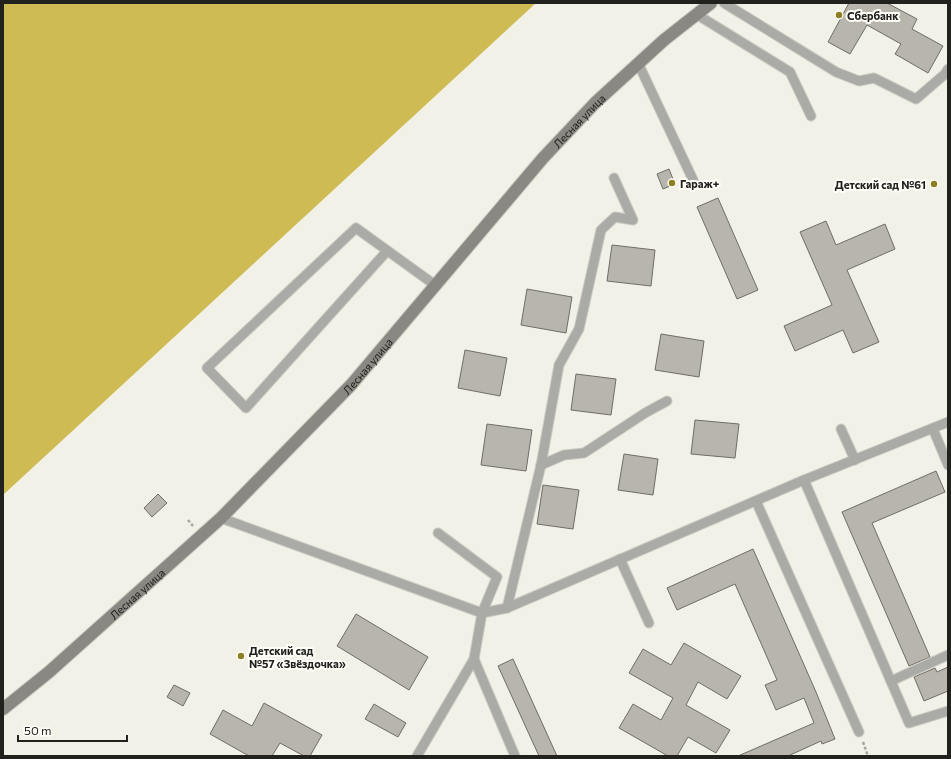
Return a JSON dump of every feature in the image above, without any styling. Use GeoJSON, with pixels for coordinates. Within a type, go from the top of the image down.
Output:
{"type":"FeatureCollection","features":[{"type":"Feature","properties":{"kind":"main road","name":"Лесная улица"},"geometry":{"type":"LineString","coordinates":[[3,709],[50,672],[221,518],[351,385],[543,158],[595,103],[664,40],[711,3]]}},
{"type":"Feature","properties":{"kind":"lane"},"geometry":{"type":"LineString","coordinates":[[724,3],[836,72],[859,80],[874,78],[916,99],[945,74],[948,69]]}},
{"type":"Feature","properties":{"kind":"lane"},"geometry":{"type":"LineString","coordinates":[[696,14],[790,72],[811,116]]}},
{"type":"Feature","properties":{"kind":"lane"},"geometry":{"type":"LineString","coordinates":[[638,63],[695,184]]}},
{"type":"Feature","properties":{"kind":"lane"},"geometry":{"type":"LineString","coordinates":[[507,608],[541,466],[559,365],[579,329],[601,230],[615,217],[633,220],[614,178]]}},
{"type":"Feature","properties":{"kind":"lane"},"geometry":{"type":"LineString","coordinates":[[387,251],[246,408],[207,368],[356,228],[436,285]]}},
{"type":"Feature","properties":{"kind":"lane"},"geometry":{"type":"LineString","coordinates":[[541,466],[564,455],[584,452],[639,416],[666,401]]}},
{"type":"Feature","properties":{"kind":"lane"},"geometry":{"type":"LineString","coordinates":[[221,518],[482,613],[507,608],[804,480],[948,422]]}},
{"type":"Feature","properties":{"kind":"lane"},"geometry":{"type":"LineString","coordinates":[[841,429],[855,460]]}},
{"type":"Feature","properties":{"kind":"lane"},"geometry":{"type":"LineString","coordinates":[[933,429],[948,465]]}},
{"type":"Feature","properties":{"kind":"lane"},"geometry":{"type":"LineString","coordinates":[[804,480],[910,723],[948,711]]}},
{"type":"Feature","properties":{"kind":"lane"},"geometry":{"type":"LineString","coordinates":[[756,501],[859,732]]}},
{"type":"Feature","properties":{"kind":"lane"},"geometry":{"type":"LineString","coordinates":[[417,756],[474,659],[482,613],[497,577],[438,533]]}},
{"type":"Feature","properties":{"kind":"lane"},"geometry":{"type":"LineString","coordinates":[[620,559],[649,623]]}},
{"type":"Feature","properties":{"kind":"lane"},"geometry":{"type":"LineString","coordinates":[[891,681],[948,655]]}},
{"type":"Feature","properties":{"kind":"lane"},"geometry":{"type":"LineString","coordinates":[[474,659],[515,756]]}},
{"type":"Feature","properties":{"kind":"shaded area"},"geometry":{"type":"Polygon","coordinates":[[[3,3],[536,3],[3,495],[3,3]]]}},
{"type":"Feature","properties":{"kind":"building"},"geometry":{"type":"Polygon","coordinates":[[[849,3],[887,3],[917,19],[912,29],[943,46],[928,73],[895,54],[901,44],[867,25],[850,54],[828,42],[849,3]]]}},
{"type":"Feature","properties":{"kind":"building"},"geometry":{"type":"Polygon","coordinates":[[[669,169],[675,184],[663,189],[657,174],[669,169]]]}},
{"type":"Feature","properties":{"kind":"building"},"geometry":{"type":"Polygon","coordinates":[[[718,198],[758,290],[737,299],[697,207],[718,198]]]}},
{"type":"Feature","properties":{"kind":"building"},"geometry":{"type":"Polygon","coordinates":[[[826,221],[836,245],[885,224],[895,249],[847,270],[879,342],[853,353],[843,330],[795,351],[784,326],[832,305],[800,232],[826,221]]]}},
{"type":"Feature","properties":{"kind":"building"},"geometry":{"type":"Polygon","coordinates":[[[612,245],[655,250],[651,286],[607,281],[612,245]]]}},
{"type":"Feature","properties":{"kind":"building"},"geometry":{"type":"Polygon","coordinates":[[[527,289],[572,297],[566,333],[521,325],[527,289]]]}},
{"type":"Feature","properties":{"kind":"building"},"geometry":{"type":"Polygon","coordinates":[[[661,334],[704,341],[699,377],[655,370],[661,334]]]}},
{"type":"Feature","properties":{"kind":"building"},"geometry":{"type":"Polygon","coordinates":[[[465,350],[507,358],[500,396],[458,388],[465,350]]]}},
{"type":"Feature","properties":{"kind":"building"},"geometry":{"type":"Polygon","coordinates":[[[576,374],[616,379],[611,415],[571,410],[576,374]]]}},
{"type":"Feature","properties":{"kind":"building"},"geometry":{"type":"Polygon","coordinates":[[[695,420],[739,424],[735,458],[691,454],[695,420]]]}},
{"type":"Feature","properties":{"kind":"building"},"geometry":{"type":"Polygon","coordinates":[[[487,424],[532,430],[526,471],[481,465],[487,424]]]}},
{"type":"Feature","properties":{"kind":"building"},"geometry":{"type":"Polygon","coordinates":[[[624,454],[658,459],[653,495],[618,490],[624,454]]]}},
{"type":"Feature","properties":{"kind":"building"},"geometry":{"type":"Polygon","coordinates":[[[936,471],[945,492],[872,523],[930,657],[909,666],[842,512],[936,471]]]}},
{"type":"Feature","properties":{"kind":"building"},"geometry":{"type":"Polygon","coordinates":[[[543,485],[579,490],[573,529],[537,524],[543,485]]]}},
{"type":"Feature","properties":{"kind":"building"},"geometry":{"type":"Polygon","coordinates":[[[158,494],[167,503],[152,517],[144,508],[158,494]]]}},
{"type":"Feature","properties":{"kind":"building"},"geometry":{"type":"Polygon","coordinates":[[[753,549],[835,739],[822,744],[821,741],[788,756],[738,756],[814,723],[804,698],[776,710],[765,685],[777,680],[735,584],[677,610],[667,588],[753,549]]]}},
{"type":"Feature","properties":{"kind":"building"},"geometry":{"type":"Polygon","coordinates":[[[356,614],[428,657],[409,690],[337,646],[356,614]]]}},
{"type":"Feature","properties":{"kind":"building"},"geometry":{"type":"Polygon","coordinates":[[[684,643],[741,676],[727,699],[698,682],[686,705],[730,730],[716,753],[688,737],[677,756],[668,756],[619,728],[633,704],[661,720],[673,698],[629,673],[643,649],[671,665],[684,643]]]}},
{"type":"Feature","properties":{"kind":"building"},"geometry":{"type":"Polygon","coordinates":[[[513,659],[557,756],[539,756],[498,666],[513,659]]]}},
{"type":"Feature","properties":{"kind":"building"},"geometry":{"type":"Polygon","coordinates":[[[948,667],[948,691],[924,701],[914,677],[935,668],[937,672],[948,667]]]}},
{"type":"Feature","properties":{"kind":"building"},"geometry":{"type":"Polygon","coordinates":[[[174,685],[190,693],[183,706],[167,697],[174,685]]]}},
{"type":"Feature","properties":{"kind":"building"},"geometry":{"type":"Polygon","coordinates":[[[264,703],[322,735],[310,756],[304,756],[280,743],[272,756],[249,756],[210,734],[223,710],[252,726],[264,703]]]}},
{"type":"Feature","properties":{"kind":"building"},"geometry":{"type":"Polygon","coordinates":[[[374,704],[406,723],[398,737],[365,719],[374,704]]]}},
{"type":"Feature","properties":{"kind":"place","name":"Сбербанк"},"geometry":{"type":"Point","coordinates":[839,15]}},
{"type":"Feature","properties":{"kind":"place","name":"Гараж+"},"geometry":{"type":"Point","coordinates":[672,183]}},
{"type":"Feature","properties":{"kind":"place","name":"Детский сад №61"},"geometry":{"type":"Point","coordinates":[934,184]}},
{"type":"Feature","properties":{"kind":"place","name":"Детский сад №57 «Звёздочка»"},"geometry":{"type":"Point","coordinates":[241,656]}}]}
